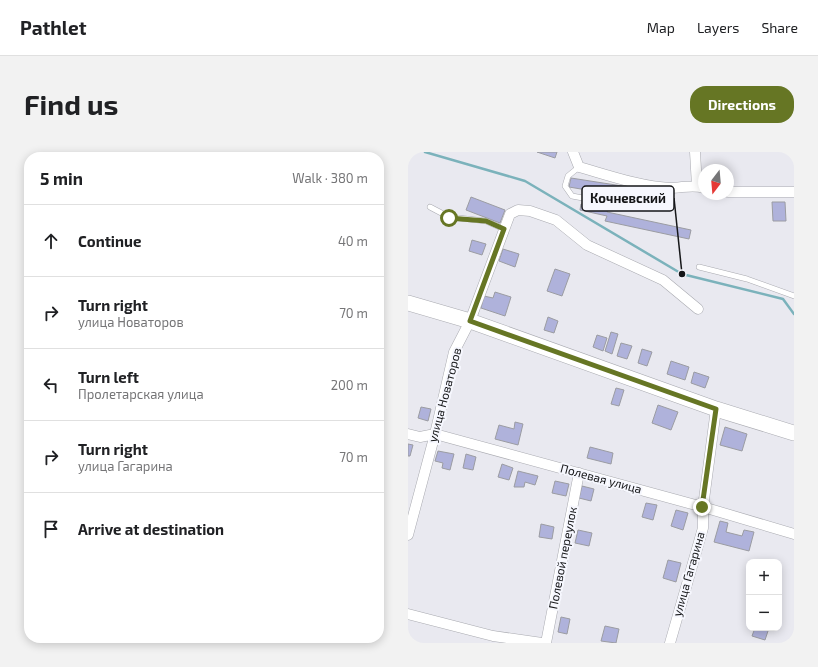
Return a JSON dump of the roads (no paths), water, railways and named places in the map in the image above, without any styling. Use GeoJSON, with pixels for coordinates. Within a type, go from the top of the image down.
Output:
{"type":"FeatureCollection","features":[{"type":"Feature","properties":{"kind":"street"},"geometry":{"type":"LineString","coordinates":[[573,152],[579,167],[620,179],[670,188],[698,187]]}},
{"type":"Feature","properties":{"kind":"street"},"geometry":{"type":"LineString","coordinates":[[695,152],[698,170]]}},
{"type":"Feature","properties":{"kind":"street"},"geometry":{"type":"LineString","coordinates":[[734,192],[794,192]]}},
{"type":"Feature","properties":{"kind":"street","name":"улица Новаторов"},"geometry":{"type":"LineString","coordinates":[[408,535],[435,434],[454,352],[470,321],[510,214],[518,210],[530,211],[556,220],[587,245],[662,280],[698,308]]}},
{"type":"Feature","properties":{"kind":"street"},"geometry":{"type":"LineString","coordinates":[[408,303],[470,321],[716,409],[794,433]]}},
{"type":"Feature","properties":{"kind":"street","name":"улица Гагарина"},"geometry":{"type":"LineString","coordinates":[[670,643],[703,528],[702,507],[716,409]]}},
{"type":"Feature","properties":{"kind":"street","name":"Полевая улица"},"geometry":{"type":"LineString","coordinates":[[408,434],[420,437],[435,434],[702,507],[794,534]]}},
{"type":"Feature","properties":{"kind":"street","name":"Полевой переулок"},"geometry":{"type":"LineString","coordinates":[[546,643],[579,474]]}},
{"type":"Feature","properties":{"kind":"street"},"geometry":{"type":"LineString","coordinates":[[408,614],[493,636],[542,643]]}},
{"type":"Feature","properties":{"kind":"lane"},"geometry":{"type":"LineString","coordinates":[[579,167],[568,176],[565,186],[572,196],[632,207]]}},
{"type":"Feature","properties":{"kind":"lane"},"geometry":{"type":"LineString","coordinates":[[430,207],[449,218],[486,221],[504,229]]}},
{"type":"Feature","properties":{"kind":"lane"},"geometry":{"type":"LineString","coordinates":[[699,267],[748,279],[794,296]]}},
{"type":"Feature","properties":{"kind":"waterway"},"geometry":{"type":"LineString","coordinates":[[425,152],[525,181],[682,274],[783,299],[794,314]]}},
{"type":"Feature","properties":{"kind":"place","name":"Кочневский"},"geometry":{"type":"Point","coordinates":[682,274]}}]}
